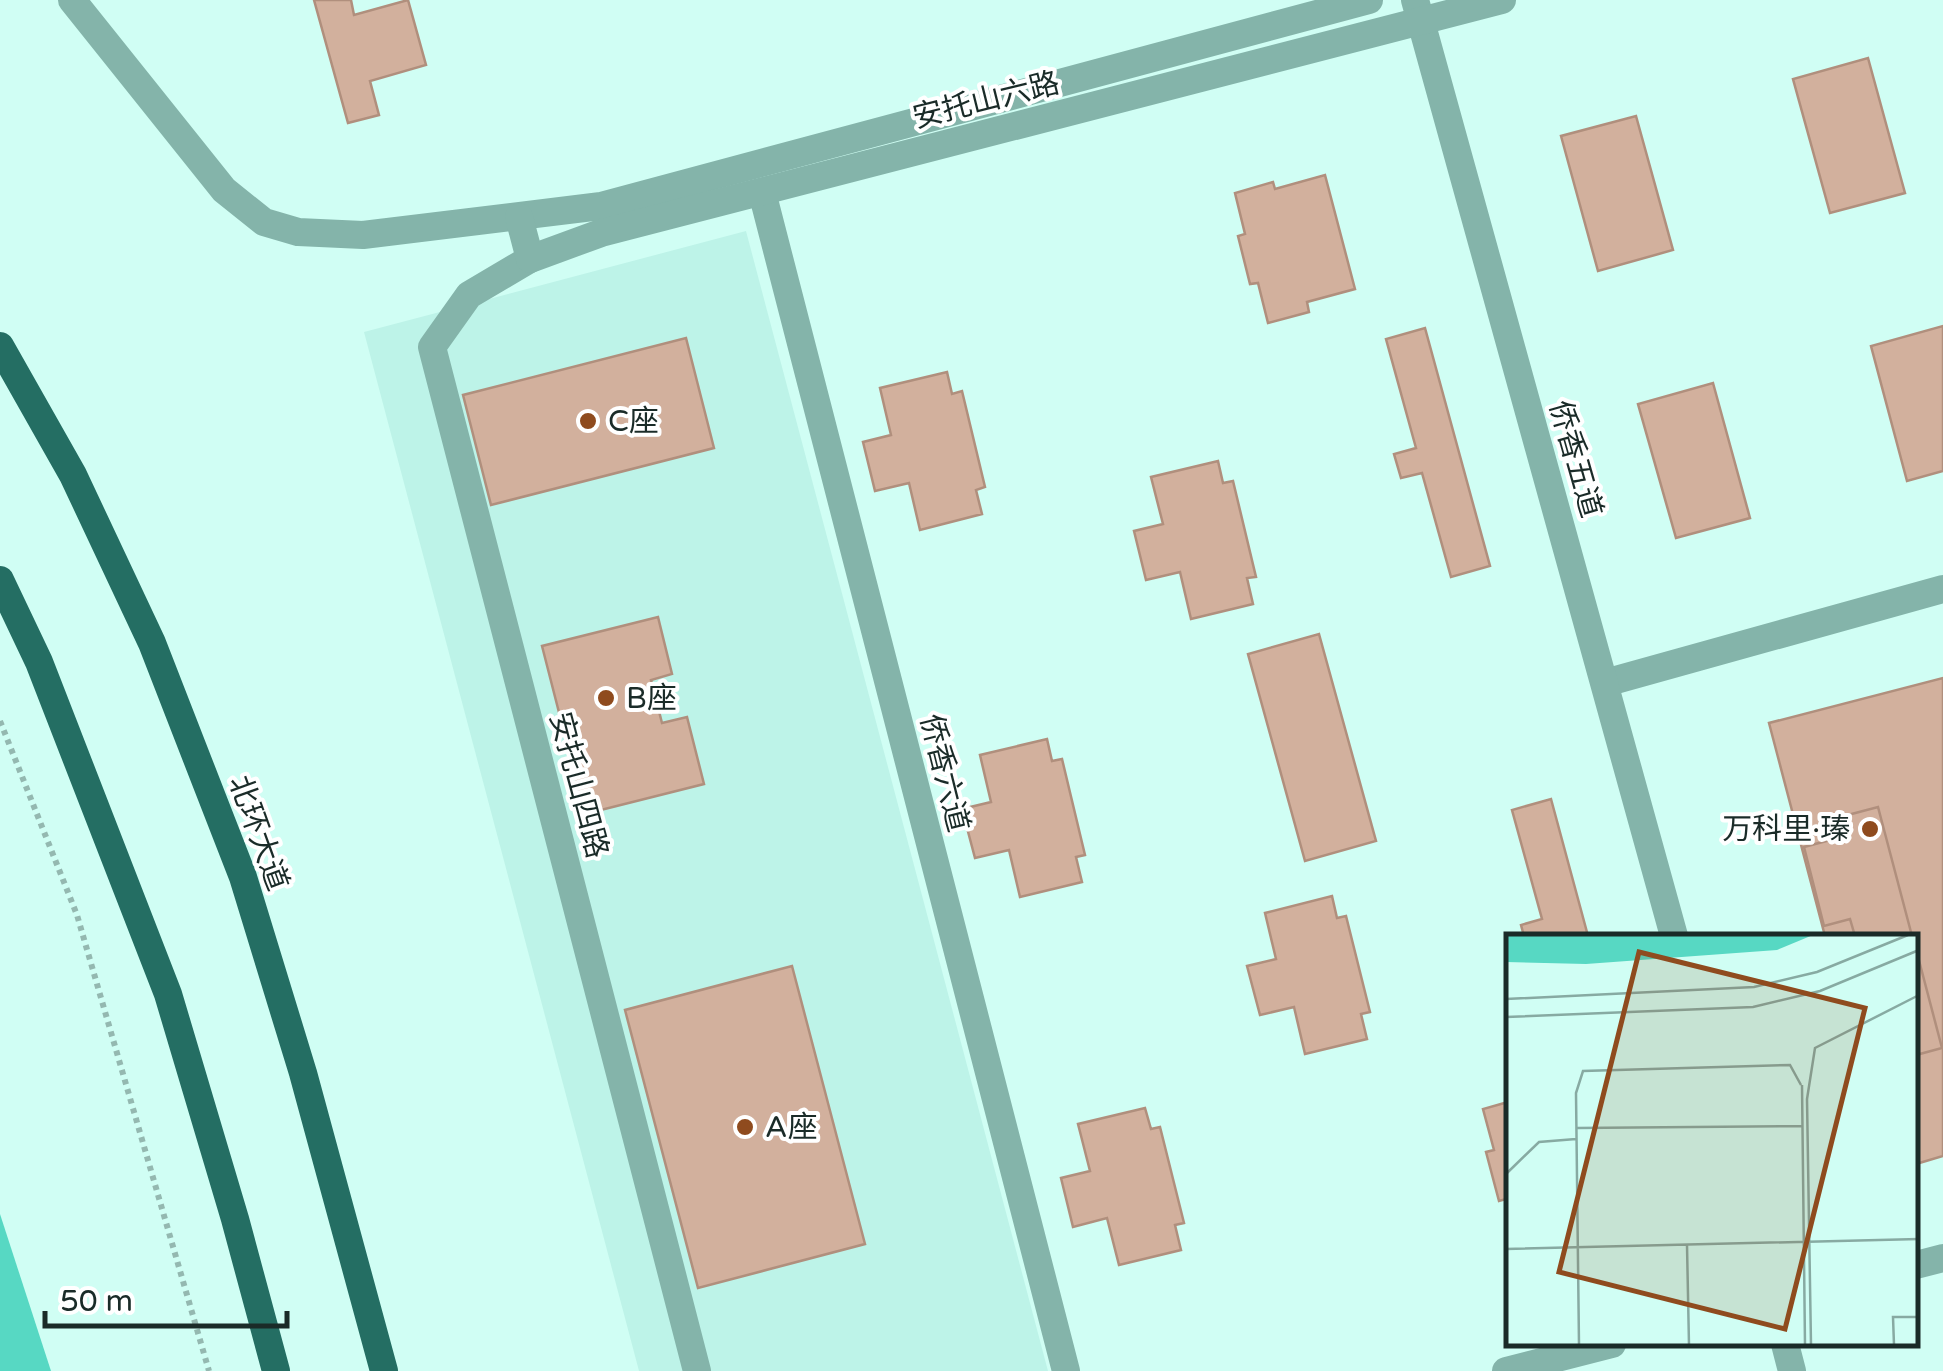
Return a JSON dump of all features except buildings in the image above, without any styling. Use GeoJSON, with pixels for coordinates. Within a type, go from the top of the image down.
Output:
{"type":"FeatureCollection","features":[{"type":"Feature","properties":{"kind":"highway","name":"北环大道"},"geometry":{"type":"LineString","coordinates":[[0,346],[73,475],[152,643],[243,877],[303,1073],[384,1371]]}},
{"type":"Feature","properties":{"kind":"highway"},"geometry":{"type":"LineString","coordinates":[[0,580],[40,662],[168,994],[276,1371]]}},
{"type":"Feature","properties":{"kind":"street","name":"安托山六路"},"geometry":{"type":"LineString","coordinates":[[72,0],[224,190],[264,222],[298,232],[364,236],[602,206],[1369,0]]}},
{"type":"Feature","properties":{"kind":"street","name":"安托山六路"},"geometry":{"type":"LineString","coordinates":[[530,259],[600,234],[1418,11],[1502,0]]}},
{"type":"Feature","properties":{"kind":"street","name":"侨香五道"},"geometry":{"type":"LineString","coordinates":[[1418,11],[1673,934]]}},
{"type":"Feature","properties":{"kind":"street","name":"侨香六道"},"geometry":{"type":"LineString","coordinates":[[762,192],[1066,1371]]}},
{"type":"Feature","properties":{"kind":"street"},"geometry":{"type":"LineString","coordinates":[[520,217],[530,259]]}},
{"type":"Feature","properties":{"kind":"street","name":"安托山四路"},"geometry":{"type":"LineString","coordinates":[[530,259],[469,295],[432,347],[697,1371]]}},
{"type":"Feature","properties":{"kind":"street"},"geometry":{"type":"LineString","coordinates":[[1605,683],[1943,590]]}},
{"type":"Feature","properties":{"kind":"street"},"geometry":{"type":"LineString","coordinates":[[1918,1264],[1943,1258]]}},
{"type":"Feature","properties":{"kind":"street"},"geometry":{"type":"LineString","coordinates":[[1506,1371],[1604,1346]]}},
{"type":"Feature","properties":{"kind":"street"},"geometry":{"type":"LineString","coordinates":[[1786,1346],[1792,1371]]}},
{"type":"Feature","properties":{"kind":"path"},"geometry":{"type":"LineString","coordinates":[[0,722],[77,915],[209,1371]]}},
{"type":"Feature","properties":{"kind":"shaded area"},"geometry":{"type":"Polygon","coordinates":[[[746,231],[1048,1371],[639,1371],[364,332],[746,231]]]}},
{"type":"Feature","properties":{"kind":"green space"},"geometry":{"type":"Polygon","coordinates":[[[0,1214],[51,1371],[0,1371],[0,1214]]]}},
{"type":"Feature","properties":{"kind":"place","name":"C座"},"geometry":{"type":"Point","coordinates":[588,421]}},
{"type":"Feature","properties":{"kind":"place","name":"B座"},"geometry":{"type":"Point","coordinates":[606,698]}},
{"type":"Feature","properties":{"kind":"place","name":"万科里·瑧"},"geometry":{"type":"Point","coordinates":[1870,829]}},
{"type":"Feature","properties":{"kind":"place","name":"A座"},"geometry":{"type":"Point","coordinates":[745,1127]}}]}
